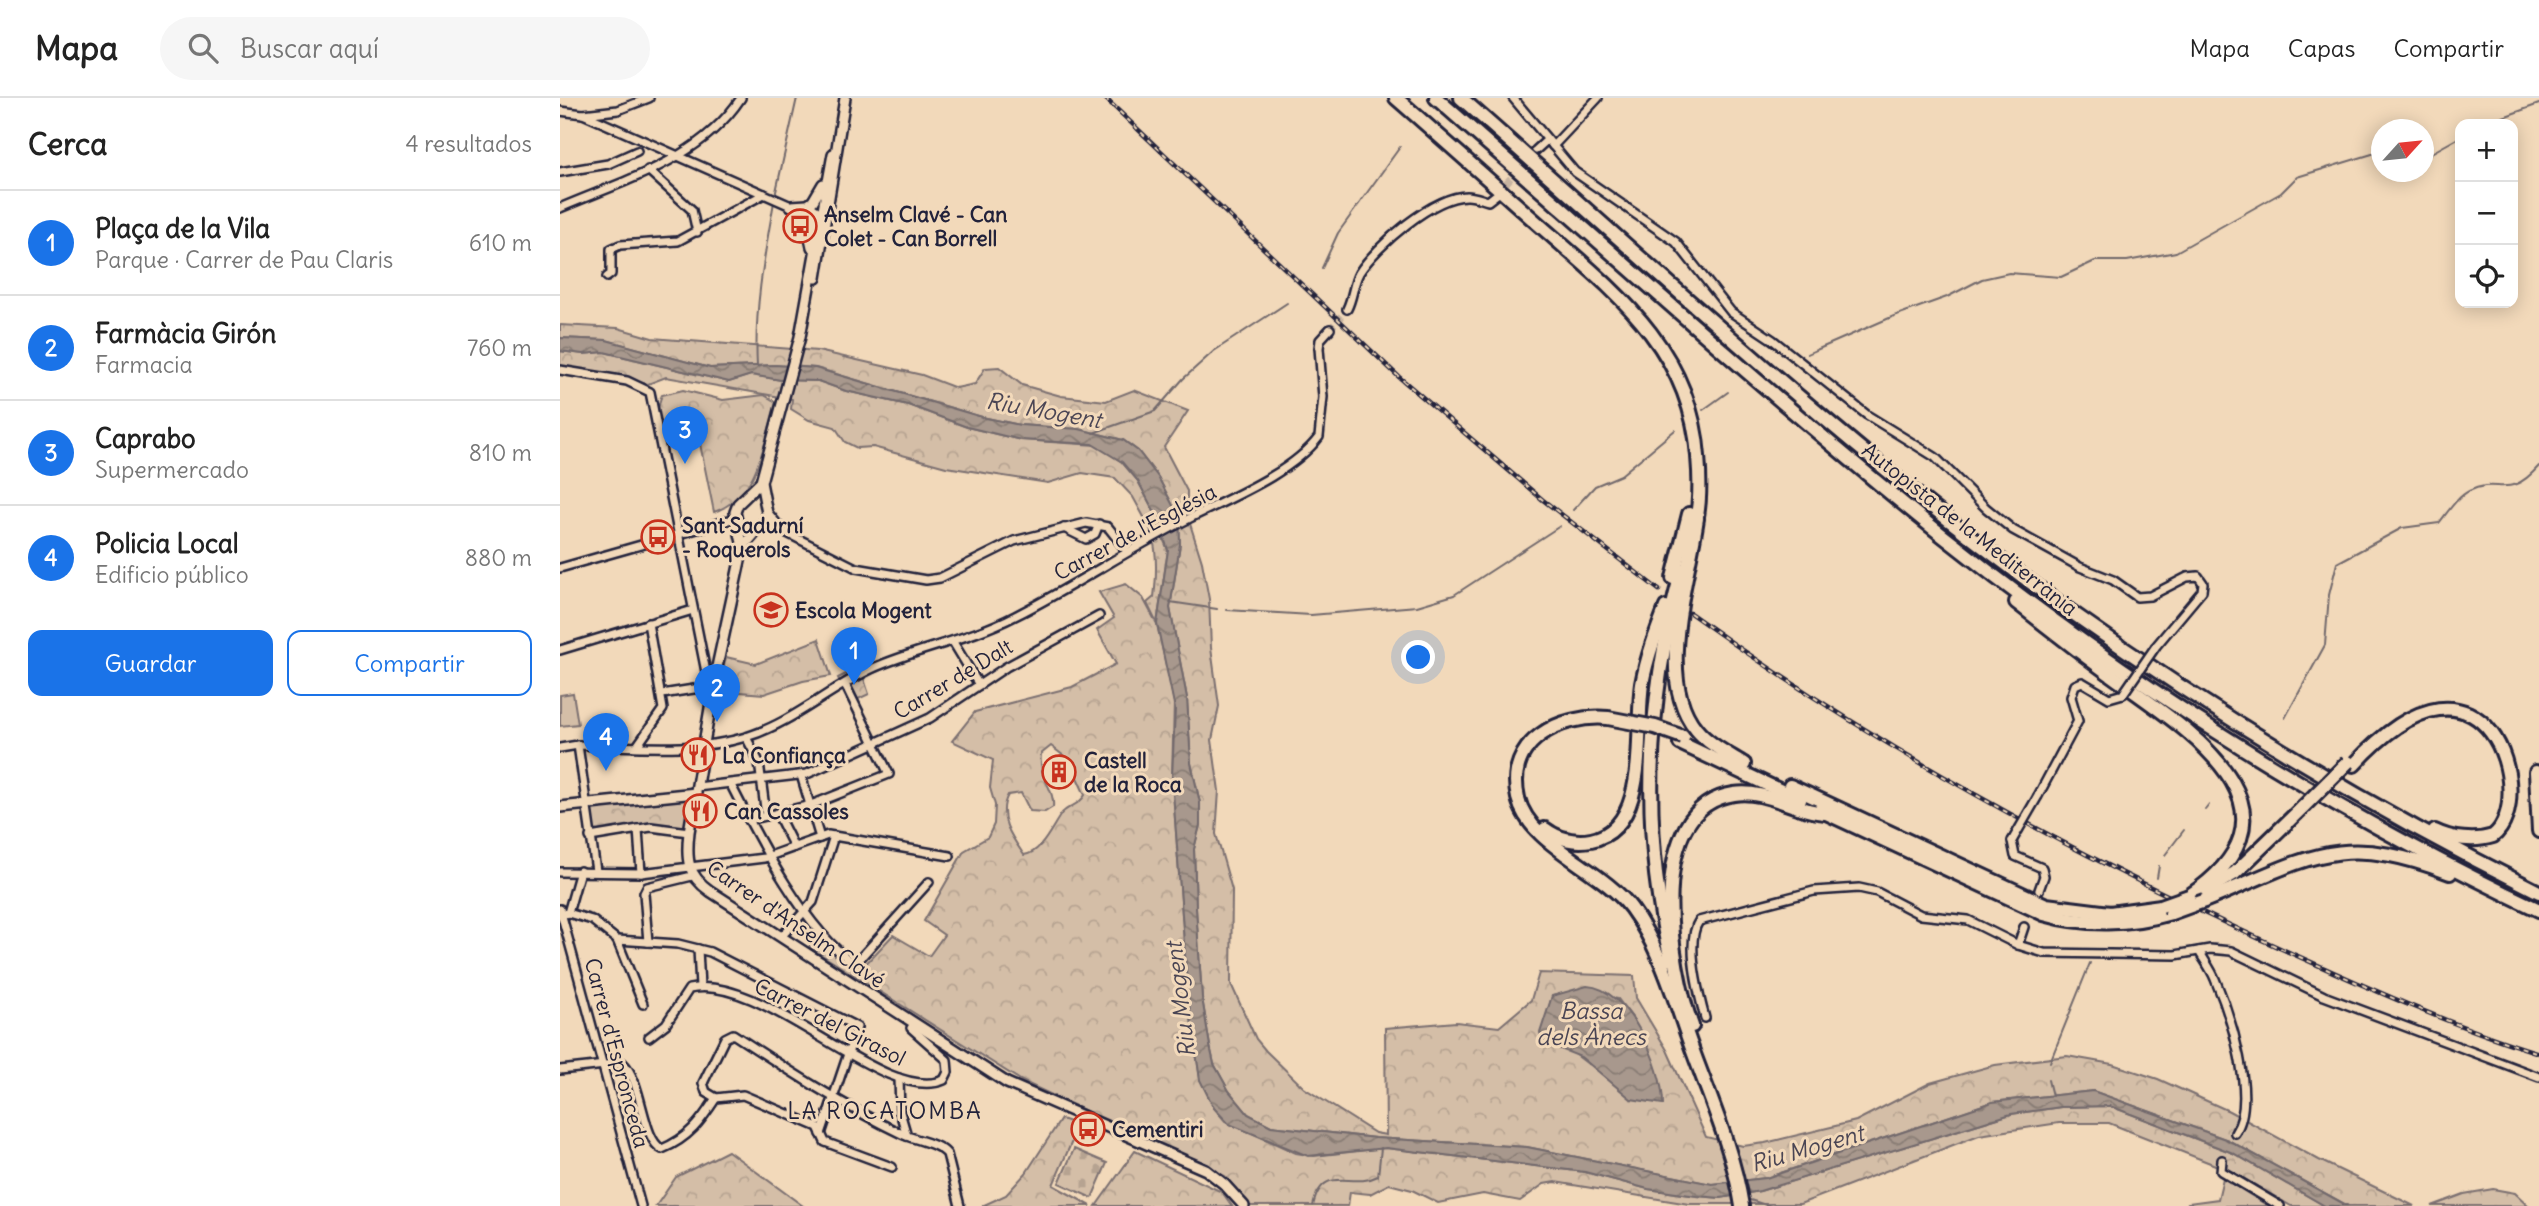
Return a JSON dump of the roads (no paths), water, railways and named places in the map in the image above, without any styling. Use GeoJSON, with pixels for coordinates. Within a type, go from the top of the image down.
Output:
{"type":"FeatureCollection","features":[{"type":"Feature","properties":{"kind":"highway"},"geometry":{"type":"LineString","coordinates":[[1396,98],[1612,290],[1659,344],[1681,381],[1692,419],[1699,466],[1697,518],[1675,657],[1676,684],[1684,708],[1696,729],[1744,764]]}},
{"type":"Feature","properties":{"kind":"highway","name":"Autopista de la Mediterrània"},"geometry":{"type":"LineString","coordinates":[[1436,98],[1754,380],[1968,555],[2063,626],[2227,737],[2406,842],[2539,910]]}},
{"type":"Feature","properties":{"kind":"highway","name":"Autopista de la Mediterrània"},"geometry":{"type":"LineString","coordinates":[[1461,98],[1777,377],[1976,540],[2069,610],[2195,696],[2288,755],[2397,817],[2539,892]]}},
{"type":"Feature","properties":{"kind":"highway"},"geometry":{"type":"LineString","coordinates":[[1659,344],[1686,412],[1693,469],[1689,513],[1666,607],[1646,710],[1643,814],[1653,907],[1685,1018],[1749,1206]]}},
{"type":"Feature","properties":{"kind":"highway"},"geometry":{"type":"LineString","coordinates":[[1685,1018],[1659,906],[1650,816],[1650,759],[1660,666],[1697,518]]}},
{"type":"Feature","properties":{"kind":"highway"},"geometry":{"type":"LineString","coordinates":[[1685,1018],[1653,944],[1629,905],[1599,876],[1536,830],[1524,814],[1516,777],[1521,760],[1537,736],[1564,722],[1609,721],[1681,740],[1744,764],[2046,905],[2081,912],[2166,910],[2189,896],[2224,867],[2239,841],[2243,827],[2241,804],[2230,775],[2211,751],[2183,725],[2042,622],[2003,590],[1968,555]]}},
{"type":"Feature","properties":{"kind":"highway"},"geometry":{"type":"LineString","coordinates":[[1609,721],[1559,730],[1543,739],[1531,753],[1524,772],[1525,799],[1532,815],[1548,832],[1568,839],[1588,841],[1605,834],[1625,817],[1634,788],[1642,685],[1652,643],[1666,607]]}},
{"type":"Feature","properties":{"kind":"highway"},"geometry":{"type":"LineString","coordinates":[[2351,763],[2372,736],[2405,713],[2444,702],[2480,706]]}},
{"type":"Feature","properties":{"kind":"highway"},"geometry":{"type":"LineString","coordinates":[[2204,901],[2251,868],[2351,763],[2389,730],[2428,711],[2472,710],[2500,723]]}},
{"type":"Feature","properties":{"kind":"highway"},"geometry":{"type":"LineString","coordinates":[[1681,740],[1827,813],[2054,917],[2117,922],[2204,901],[2303,859],[2356,850],[2395,855],[2424,863],[2512,897]]}},
{"type":"Feature","properties":{"kind":"highway"},"geometry":{"type":"LineString","coordinates":[[2397,817],[2406,815],[2440,833],[2476,839],[2502,832],[2522,811],[2530,783],[2531,763],[2539,831]]}},
{"type":"Feature","properties":{"kind":"highway"},"geometry":{"type":"LineString","coordinates":[[1685,1018],[1671,905],[1674,863],[1688,822],[1708,803],[1733,794],[1766,796],[1815,813],[1827,813]]}},
{"type":"Feature","properties":{"kind":"highway"},"geometry":{"type":"LineString","coordinates":[[2189,896],[2211,888],[2235,873],[2307,809]]}},
{"type":"Feature","properties":{"kind":"highway"},"geometry":{"type":"LineString","coordinates":[[1727,1136],[1742,1206]]}},
{"type":"Feature","properties":{"kind":"street"},"geometry":{"type":"LineString","coordinates":[[560,111],[583,114],[618,110],[649,98]]}},
{"type":"Feature","properties":{"kind":"street"},"geometry":{"type":"LineString","coordinates":[[560,208],[678,157],[721,125],[741,98]]}},
{"type":"Feature","properties":{"kind":"street"},"geometry":{"type":"LineString","coordinates":[[743,547],[736,508],[761,482],[795,358],[817,275],[845,98]]}},
{"type":"Feature","properties":{"kind":"street"},"geometry":{"type":"LineString","coordinates":[[1513,98],[1584,179],[1676,242],[1731,312],[1773,340],[1867,415],[1935,457],[1986,508],[2013,530],[2080,567],[2113,580],[2137,597],[2151,596],[2187,577],[2198,576],[2203,583],[2202,591],[2156,646],[2123,694],[2109,698],[2082,682],[2075,685],[2071,697],[2078,721],[2012,841],[2011,849],[2015,856],[2042,868],[2044,876],[2039,890]]}},
{"type":"Feature","properties":{"kind":"street"},"geometry":{"type":"LineString","coordinates":[[1536,150],[1550,143],[1598,98]]}},
{"type":"Feature","properties":{"kind":"street"},"geometry":{"type":"LineString","coordinates":[[583,114],[779,201],[792,206],[807,205],[824,216],[817,275]]}},
{"type":"Feature","properties":{"kind":"street"},"geometry":{"type":"LineString","coordinates":[[804,220],[807,205],[818,194],[837,145]]}},
{"type":"Feature","properties":{"kind":"street"},"geometry":{"type":"LineString","coordinates":[[560,172],[608,164],[637,151]]}},
{"type":"Feature","properties":{"kind":"street"},"geometry":{"type":"LineString","coordinates":[[800,337],[833,154]]}},
{"type":"Feature","properties":{"kind":"street"},"geometry":{"type":"LineString","coordinates":[[648,170],[692,210],[698,232]]}},
{"type":"Feature","properties":{"kind":"street"},"geometry":{"type":"LineString","coordinates":[[804,220],[815,222],[833,183]]}},
{"type":"Feature","properties":{"kind":"street"},"geometry":{"type":"LineString","coordinates":[[1347,309],[1359,273],[1392,237],[1443,203],[1467,196],[1488,201],[1497,194]]}},
{"type":"Feature","properties":{"kind":"street"},"geometry":{"type":"LineString","coordinates":[[607,277],[611,274],[611,249],[620,244],[677,241],[767,195]]}},
{"type":"Feature","properties":{"kind":"street"},"geometry":{"type":"LineString","coordinates":[[792,206],[804,220],[812,240],[813,265]]}},
{"type":"Feature","properties":{"kind":"street","name":"Carrer de l'Església"},"geometry":{"type":"LineString","coordinates":[[560,748],[578,745],[704,747],[746,737],[786,719],[848,681],[875,668],[953,642],[1014,617],[1156,535],[1231,500],[1320,437],[1323,397],[1319,348],[1320,340],[1330,329]]}},
{"type":"Feature","properties":{"kind":"street"},"geometry":{"type":"LineString","coordinates":[[560,370],[627,381],[650,392],[693,610],[711,686],[662,694]]}},
{"type":"Feature","properties":{"kind":"street"},"geometry":{"type":"LineString","coordinates":[[761,482],[769,513],[783,531]]}},
{"type":"Feature","properties":{"kind":"street"},"geometry":{"type":"LineString","coordinates":[[746,499],[756,498],[765,503]]}},
{"type":"Feature","properties":{"kind":"street"},"geometry":{"type":"LineString","coordinates":[[743,547],[769,513]]}},
{"type":"Feature","properties":{"kind":"street"},"geometry":{"type":"LineString","coordinates":[[560,568],[678,535],[738,522]]}},
{"type":"Feature","properties":{"kind":"street"},"geometry":{"type":"LineString","coordinates":[[738,522],[747,530],[783,531],[859,570],[930,580],[940,578],[1014,541],[1086,523],[1099,524],[1116,534],[1127,551]]}},
{"type":"Feature","properties":{"kind":"street"},"geometry":{"type":"LineString","coordinates":[[1064,528],[1086,538],[1095,534],[1099,524]]}},
{"type":"Feature","properties":{"kind":"street","name":"Carrer d'Anselm Clavé"},"geometry":{"type":"LineString","coordinates":[[743,547],[711,686],[704,747],[689,832],[691,872],[781,937],[1007,1083],[1206,1170],[1224,1184],[1244,1206]]}},
{"type":"Feature","properties":{"kind":"street"},"geometry":{"type":"LineString","coordinates":[[560,650],[693,610]]}},
{"type":"Feature","properties":{"kind":"street","name":"Carrer de Dalt"},"geometry":{"type":"LineString","coordinates":[[697,790],[801,775],[875,743],[930,718],[979,685],[1099,616]]}},
{"type":"Feature","properties":{"kind":"street"},"geometry":{"type":"LineString","coordinates":[[637,746],[663,709],[648,624]]}},
{"type":"Feature","properties":{"kind":"street"},"geometry":{"type":"LineString","coordinates":[[953,642],[979,685]]}},
{"type":"Feature","properties":{"kind":"street"},"geometry":{"type":"LineString","coordinates":[[749,820],[811,805],[889,774],[848,681]]}},
{"type":"Feature","properties":{"kind":"street"},"geometry":{"type":"LineString","coordinates":[[746,737],[759,762],[766,816]]}},
{"type":"Feature","properties":{"kind":"street"},"geometry":{"type":"LineString","coordinates":[[578,745],[596,871]]}},
{"type":"Feature","properties":{"kind":"street"},"geometry":{"type":"LineString","coordinates":[[801,775],[820,838]]}},
{"type":"Feature","properties":{"kind":"street"},"geometry":{"type":"LineString","coordinates":[[731,785],[769,856],[805,910],[855,964],[929,881]]}},
{"type":"Feature","properties":{"kind":"street"},"geometry":{"type":"LineString","coordinates":[[560,807],[697,790]]}},
{"type":"Feature","properties":{"kind":"street"},"geometry":{"type":"LineString","coordinates":[[777,813],[794,847]]}},
{"type":"Feature","properties":{"kind":"street"},"geometry":{"type":"LineString","coordinates":[[590,837],[638,829],[689,832]]}},
{"type":"Feature","properties":{"kind":"street"},"geometry":{"type":"LineString","coordinates":[[638,829],[641,873]]}},
{"type":"Feature","properties":{"kind":"street"},"geometry":{"type":"LineString","coordinates":[[781,937],[813,902],[834,836]]}},
{"type":"Feature","properties":{"kind":"street"},"geometry":{"type":"LineString","coordinates":[[648,942],[644,893],[648,887],[691,872],[769,856],[820,838],[834,836],[950,856]]}},
{"type":"Feature","properties":{"kind":"street"},"geometry":{"type":"LineString","coordinates":[[579,871],[562,913],[592,920],[617,940],[643,1004]]}},
{"type":"Feature","properties":{"kind":"street"},"geometry":{"type":"LineString","coordinates":[[560,872],[691,872]]}},
{"type":"Feature","properties":{"kind":"street"},"geometry":{"type":"LineString","coordinates":[[1705,1018],[1693,931],[1699,921],[1814,891],[1844,887],[1871,890],[1921,915],[1975,922],[2018,945],[2064,955],[2175,955],[2199,951],[2231,951],[2324,996],[2539,1077]]}},
{"type":"Feature","properties":{"kind":"street","name":"Carrer d'Espronceda"},"geometry":{"type":"LineString","coordinates":[[562,913],[641,1206]]}},
{"type":"Feature","properties":{"kind":"street"},"geometry":{"type":"LineString","coordinates":[[2018,945],[2024,927]]}},
{"type":"Feature","properties":{"kind":"street"},"geometry":{"type":"LineString","coordinates":[[617,940],[678,944],[698,949],[857,1027],[846,1052],[835,1098],[821,1134]]}},
{"type":"Feature","properties":{"kind":"street"},"geometry":{"type":"LineString","coordinates":[[649,1037],[666,1024],[689,989],[699,987],[698,949]]}},
{"type":"Feature","properties":{"kind":"street"},"geometry":{"type":"LineString","coordinates":[[2199,951],[2214,976],[2234,1035],[2245,1102],[2235,1133]]}},
{"type":"Feature","properties":{"kind":"street","name":"Carrer del Girasol"},"geometry":{"type":"LineString","coordinates":[[699,987],[723,989],[769,1008],[846,1052],[899,1078],[934,1085],[944,1080],[948,1072],[947,1060],[911,1028],[914,1024]]}},
{"type":"Feature","properties":{"kind":"street"},"geometry":{"type":"LineString","coordinates":[[892,1167],[825,1142],[818,1127],[743,1095],[716,1098],[706,1092],[703,1083],[726,1038],[733,1034],[835,1098],[907,1136],[942,1149],[947,1154],[960,1206]]}},
{"type":"Feature","properties":{"kind":"street"},"geometry":{"type":"LineString","coordinates":[[560,1070],[602,1063],[623,1063],[631,1070],[653,1142],[662,1149],[685,1138],[698,1126],[716,1098]]}},
{"type":"Feature","properties":{"kind":"street"},"geometry":{"type":"LineString","coordinates":[[899,1078],[900,1111],[907,1136]]}},
{"type":"Feature","properties":{"kind":"street"},"geometry":{"type":"LineString","coordinates":[[2222,1160],[2221,1171],[2280,1206]]}},
{"type":"Feature","properties":{"kind":"water"},"geometry":{"type":"Polygon","coordinates":[[[560,338],[606,340],[710,368],[775,365],[815,368],[982,417],[1020,425],[1079,429],[1123,440],[1138,451],[1158,477],[1179,517],[1180,544],[1170,608],[1187,698],[1191,763],[1200,803],[1200,825],[1194,849],[1196,908],[1202,998],[1210,1046],[1214,1064],[1229,1091],[1248,1114],[1271,1126],[1375,1138],[1527,1147],[1712,1184],[1766,1178],[1992,1102],[2093,1091],[2228,1140],[2348,1206],[2325,1206],[2233,1153],[2110,1106],[2061,1107],[2011,1114],[1760,1191],[1721,1198],[1648,1189],[1585,1172],[1386,1148],[1308,1156],[1229,1124],[1214,1108],[1200,1080],[1188,997],[1172,778],[1175,709],[1157,624],[1168,550],[1158,519],[1138,481],[1122,462],[1092,444],[1021,440],[967,427],[908,405],[846,391],[818,381],[781,380],[751,375],[729,382],[604,352],[583,354],[560,351],[560,338]]]}},
{"type":"Feature","properties":{"kind":"water","name":"Bassa dels Ànecs"},"geometry":{"type":"Polygon","coordinates":[[[1587,986],[1602,990],[1617,1000],[1630,1014],[1657,1070],[1663,1104],[1631,1099],[1581,1057],[1545,1043],[1540,1033],[1552,996],[1587,986]]]}},
{"type":"Feature","properties":{"kind":"waterway"},"geometry":{"type":"LineString","coordinates":[[775,196],[797,98]]}},
{"type":"Feature","properties":{"kind":"waterway"},"geometry":{"type":"LineString","coordinates":[[2498,119],[2539,104]]}},
{"type":"Feature","properties":{"kind":"waterway"},"geometry":{"type":"LineString","coordinates":[[2434,151],[2455,140]]}},
{"type":"Feature","properties":{"kind":"waterway"},"geometry":{"type":"LineString","coordinates":[[1322,268],[1338,233],[1400,147]]}},
{"type":"Feature","properties":{"kind":"waterway"},"geometry":{"type":"LineString","coordinates":[[1807,354],[1894,316],[1947,297],[1982,279],[2009,273],[2061,277],[2095,261],[2127,261],[2176,252],[2281,193],[2297,177],[2371,154]]}},
{"type":"Feature","properties":{"kind":"waterway"},"geometry":{"type":"LineString","coordinates":[[757,366],[758,304],[774,202]]}},
{"type":"Feature","properties":{"kind":"waterway","name":"Riu Mogent"},"geometry":{"type":"LineString","coordinates":[[1093,433],[1155,411],[1183,379],[1214,351],[1287,303]]}},
{"type":"Feature","properties":{"kind":"waterway"},"geometry":{"type":"LineString","coordinates":[[1703,410],[1728,392]]}},
{"type":"Feature","properties":{"kind":"waterway"},"geometry":{"type":"LineString","coordinates":[[1573,510],[1595,486],[1621,475],[1675,430]]}},
{"type":"Feature","properties":{"kind":"waterway"},"geometry":{"type":"LineString","coordinates":[[2285,718],[2325,645],[2329,595],[2337,563],[2402,528],[2439,523],[2456,501],[2469,491],[2479,487],[2511,486],[2528,477],[2539,466]]}},
{"type":"Feature","properties":{"kind":"waterway"},"geometry":{"type":"LineString","coordinates":[[1227,610],[1311,615],[1417,606],[1454,595],[1560,526]]}},
{"type":"Feature","properties":{"kind":"waterway"},"geometry":{"type":"LineString","coordinates":[[1170,602],[1217,609]]}},
{"type":"Feature","properties":{"kind":"waterway"},"geometry":{"type":"LineString","coordinates":[[2205,810],[2209,805]]}},
{"type":"Feature","properties":{"kind":"waterway"},"geometry":{"type":"LineString","coordinates":[[2165,855],[2184,830]]}},
{"type":"Feature","properties":{"kind":"waterway"},"geometry":{"type":"LineString","coordinates":[[2157,878],[2159,866]]}},
{"type":"Feature","properties":{"kind":"waterway"},"geometry":{"type":"LineString","coordinates":[[2050,1062],[2090,963]]}},
{"type":"Feature","properties":{"kind":"waterway"},"geometry":{"type":"LineString","coordinates":[[2048,1080],[2052,1096]]}},
{"type":"Feature","properties":{"kind":"waterway"},"geometry":{"type":"LineString","coordinates":[[1313,1206],[1318,1193],[1331,1181],[1368,1180],[1378,1176],[1381,1148]]}},
{"type":"Feature","properties":{"kind":"waterway"},"geometry":{"type":"LineString","coordinates":[[1747,1199],[1769,1206]]}},
{"type":"Feature","properties":{"kind":"tunnel"},"geometry":{"type":"LineString","coordinates":[[1499,191],[1536,150]]}},
{"type":"Feature","properties":{"kind":"tunnel"},"geometry":{"type":"LineString","coordinates":[[1330,329],[1347,309]]}},
{"type":"Feature","properties":{"kind":"railway"},"geometry":{"type":"LineString","coordinates":[[1105,98],[1399,377],[1543,500],[1659,590]]}},
{"type":"Feature","properties":{"kind":"railway"},"geometry":{"type":"LineString","coordinates":[[1690,613],[1761,663],[1908,756],[2136,880],[2353,981],[2445,1020],[2539,1053]]}},
{"type":"Feature","properties":{"kind":"place","name":"Anselm Clavé - Can Colet - Can Borrell"},"geometry":{"type":"Point","coordinates":[800,226]}},
{"type":"Feature","properties":{"kind":"place","name":"Caprabo"},"geometry":{"type":"Point","coordinates":[685,464]}},
{"type":"Feature","properties":{"kind":"place","name":"Sant Sadurní - Roquerols"},"geometry":{"type":"Point","coordinates":[658,537]}},
{"type":"Feature","properties":{"kind":"place","name":"Escola Mogent"},"geometry":{"type":"Point","coordinates":[771,610]}},
{"type":"Feature","properties":{"kind":"place","name":"Plaça de la Vila"},"geometry":{"type":"Point","coordinates":[854,685]}},
{"type":"Feature","properties":{"kind":"place","name":"Farmàcia Girón"},"geometry":{"type":"Point","coordinates":[717,722]}},
{"type":"Feature","properties":{"kind":"place","name":"La Confiança"},"geometry":{"type":"Point","coordinates":[698,755]}},
{"type":"Feature","properties":{"kind":"place","name":"Policia Local"},"geometry":{"type":"Point","coordinates":[606,771]}},
{"type":"Feature","properties":{"kind":"place","name":"Castell de la Roca"},"geometry":{"type":"Point","coordinates":[1059,772]}},
{"type":"Feature","properties":{"kind":"place","name":"Can Cassoles"},"geometry":{"type":"Point","coordinates":[700,811]}},
{"type":"Feature","properties":{"kind":"place","name":"Cementiri"},"geometry":{"type":"Point","coordinates":[1088,1129]}},
{"type":"Feature","properties":{"kind":"district","name":"LA ROCATOMBA"},"geometry":{"type":"Point","coordinates":[885,1110]}}]}
